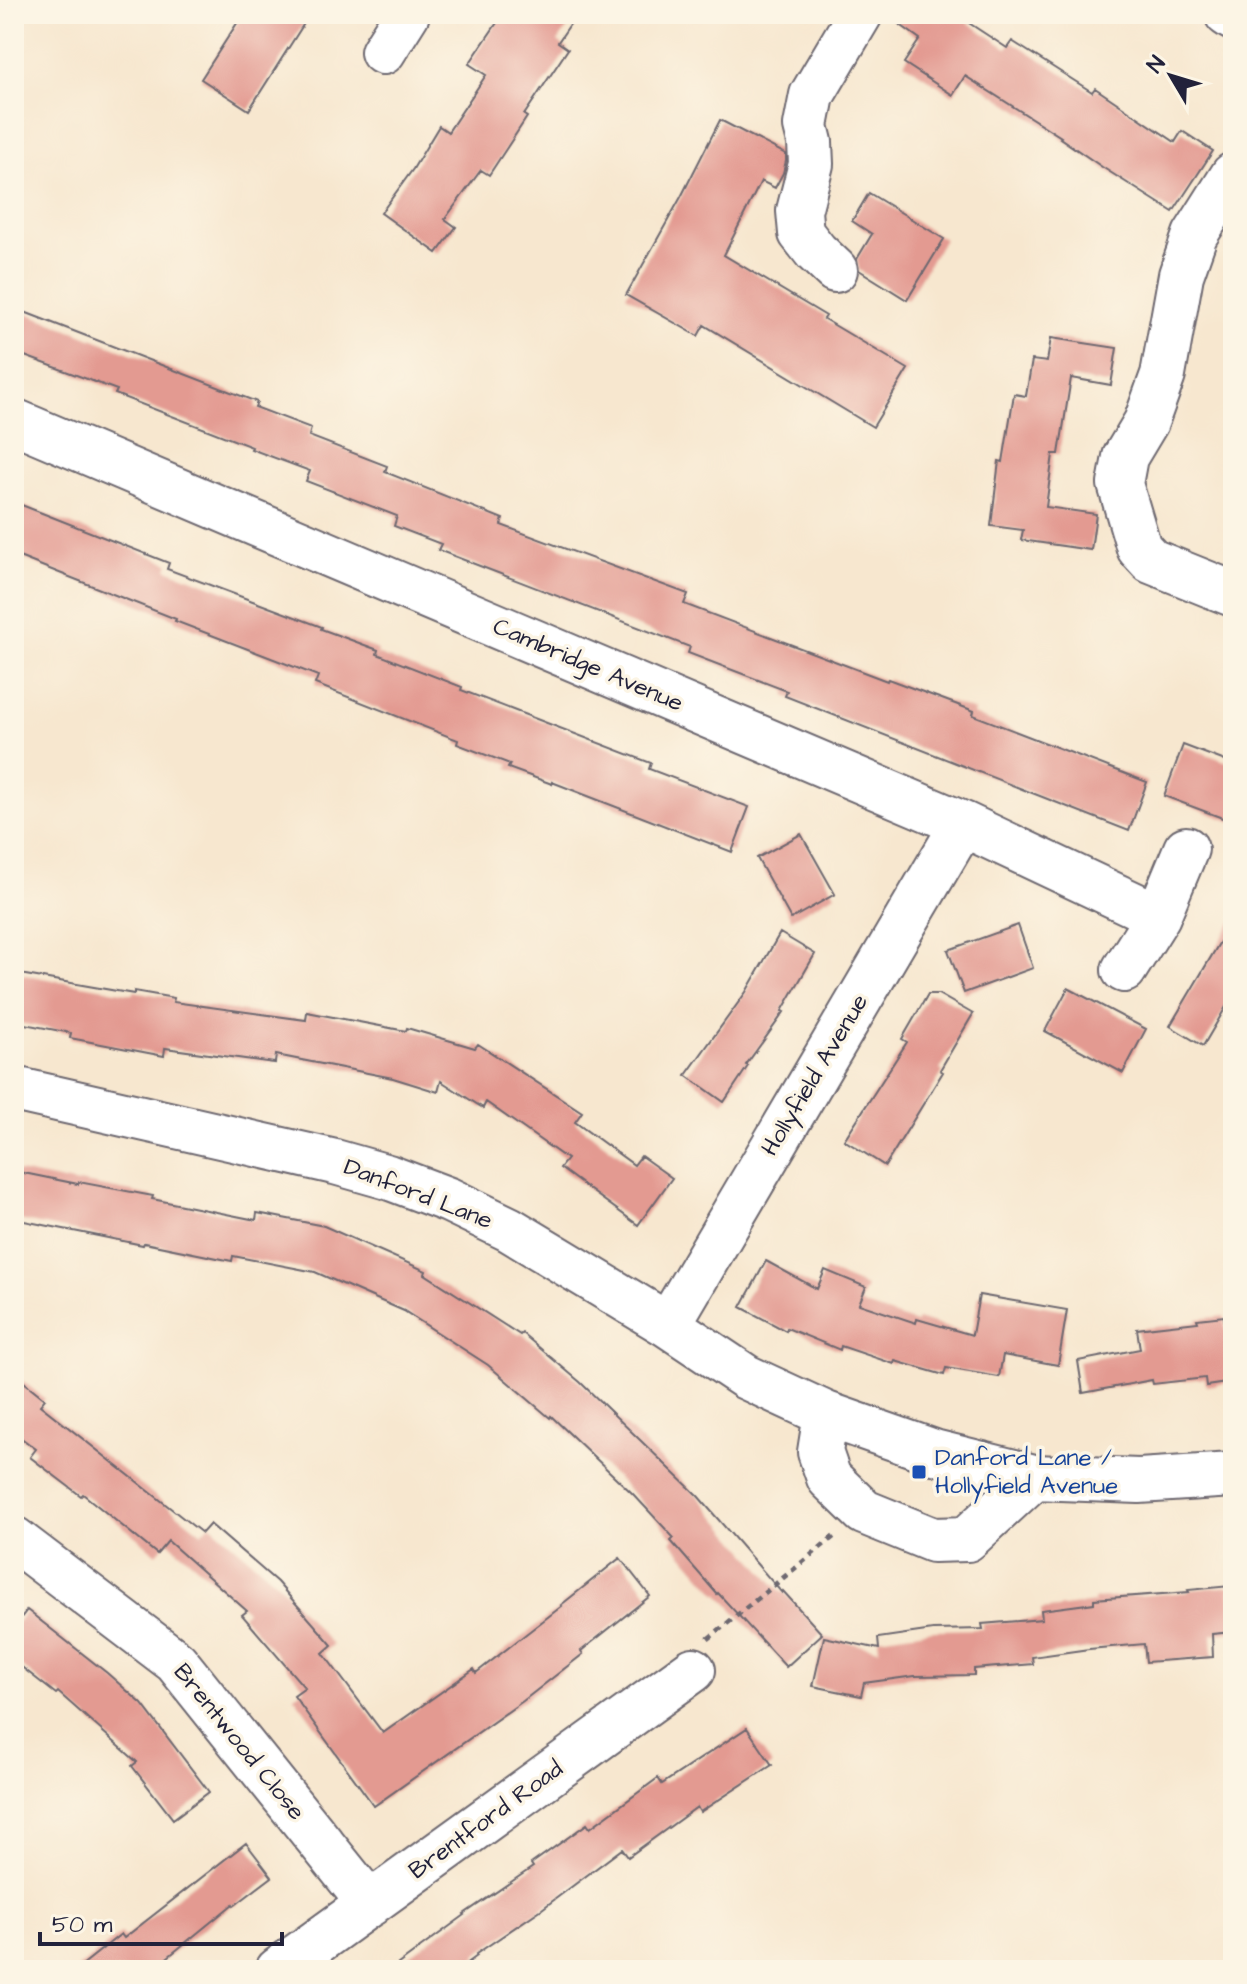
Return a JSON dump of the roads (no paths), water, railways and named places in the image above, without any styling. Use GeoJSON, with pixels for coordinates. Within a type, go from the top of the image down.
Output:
{"type":"FeatureCollection","features":[{"type":"Feature","properties":{"kind":"street"},"geometry":{"type":"LineString","coordinates":[[383,52],[407,14]]}},
{"type":"Feature","properties":{"kind":"street"},"geometry":{"type":"LineString","coordinates":[[835,270],[801,233],[799,211],[811,164],[806,126],[812,95],[860,14]]}},
{"type":"Feature","properties":{"kind":"street"},"geometry":{"type":"LineString","coordinates":[[1227,14],[1233,18]]}},
{"type":"Feature","properties":{"kind":"street"},"geometry":{"type":"LineString","coordinates":[[1233,175],[1195,235],[1181,275],[1163,375],[1146,422],[1125,457],[1120,484],[1139,548],[1151,561],[1233,594]]}},
{"type":"Feature","properties":{"kind":"street","name":"Cambridge Avenue"},"geometry":{"type":"LineString","coordinates":[[14,421],[963,824],[1158,916]]}},
{"type":"Feature","properties":{"kind":"street","name":"Hollyfield Avenue"},"geometry":{"type":"LineString","coordinates":[[668,1325],[963,824]]}},
{"type":"Feature","properties":{"kind":"street"},"geometry":{"type":"LineString","coordinates":[[1124,970],[1158,916],[1186,849]]}},
{"type":"Feature","properties":{"kind":"street","name":"Danford Lane"},"geometry":{"type":"LineString","coordinates":[[14,1089],[335,1162],[388,1177],[449,1200],[509,1229],[668,1325],[746,1377],[826,1414],[934,1452],[1034,1477],[1139,1481],[1233,1475]]}},
{"type":"Feature","properties":{"kind":"street"},"geometry":{"type":"LineString","coordinates":[[826,1414],[820,1452],[829,1478],[864,1512],[933,1540],[967,1539],[1034,1477]]}},
{"type":"Feature","properties":{"kind":"street","name":"Brentwood Close"},"geometry":{"type":"LineString","coordinates":[[14,1539],[176,1662],[370,1904]]}},
{"type":"Feature","properties":{"kind":"street","name":"Brentford Road"},"geometry":{"type":"LineString","coordinates":[[278,1970],[693,1670]]}},
{"type":"Feature","properties":{"kind":"place","name":"Danford Lane / Hollyfield Avenue"},"geometry":{"type":"Point","coordinates":[919,1472]}}]}
